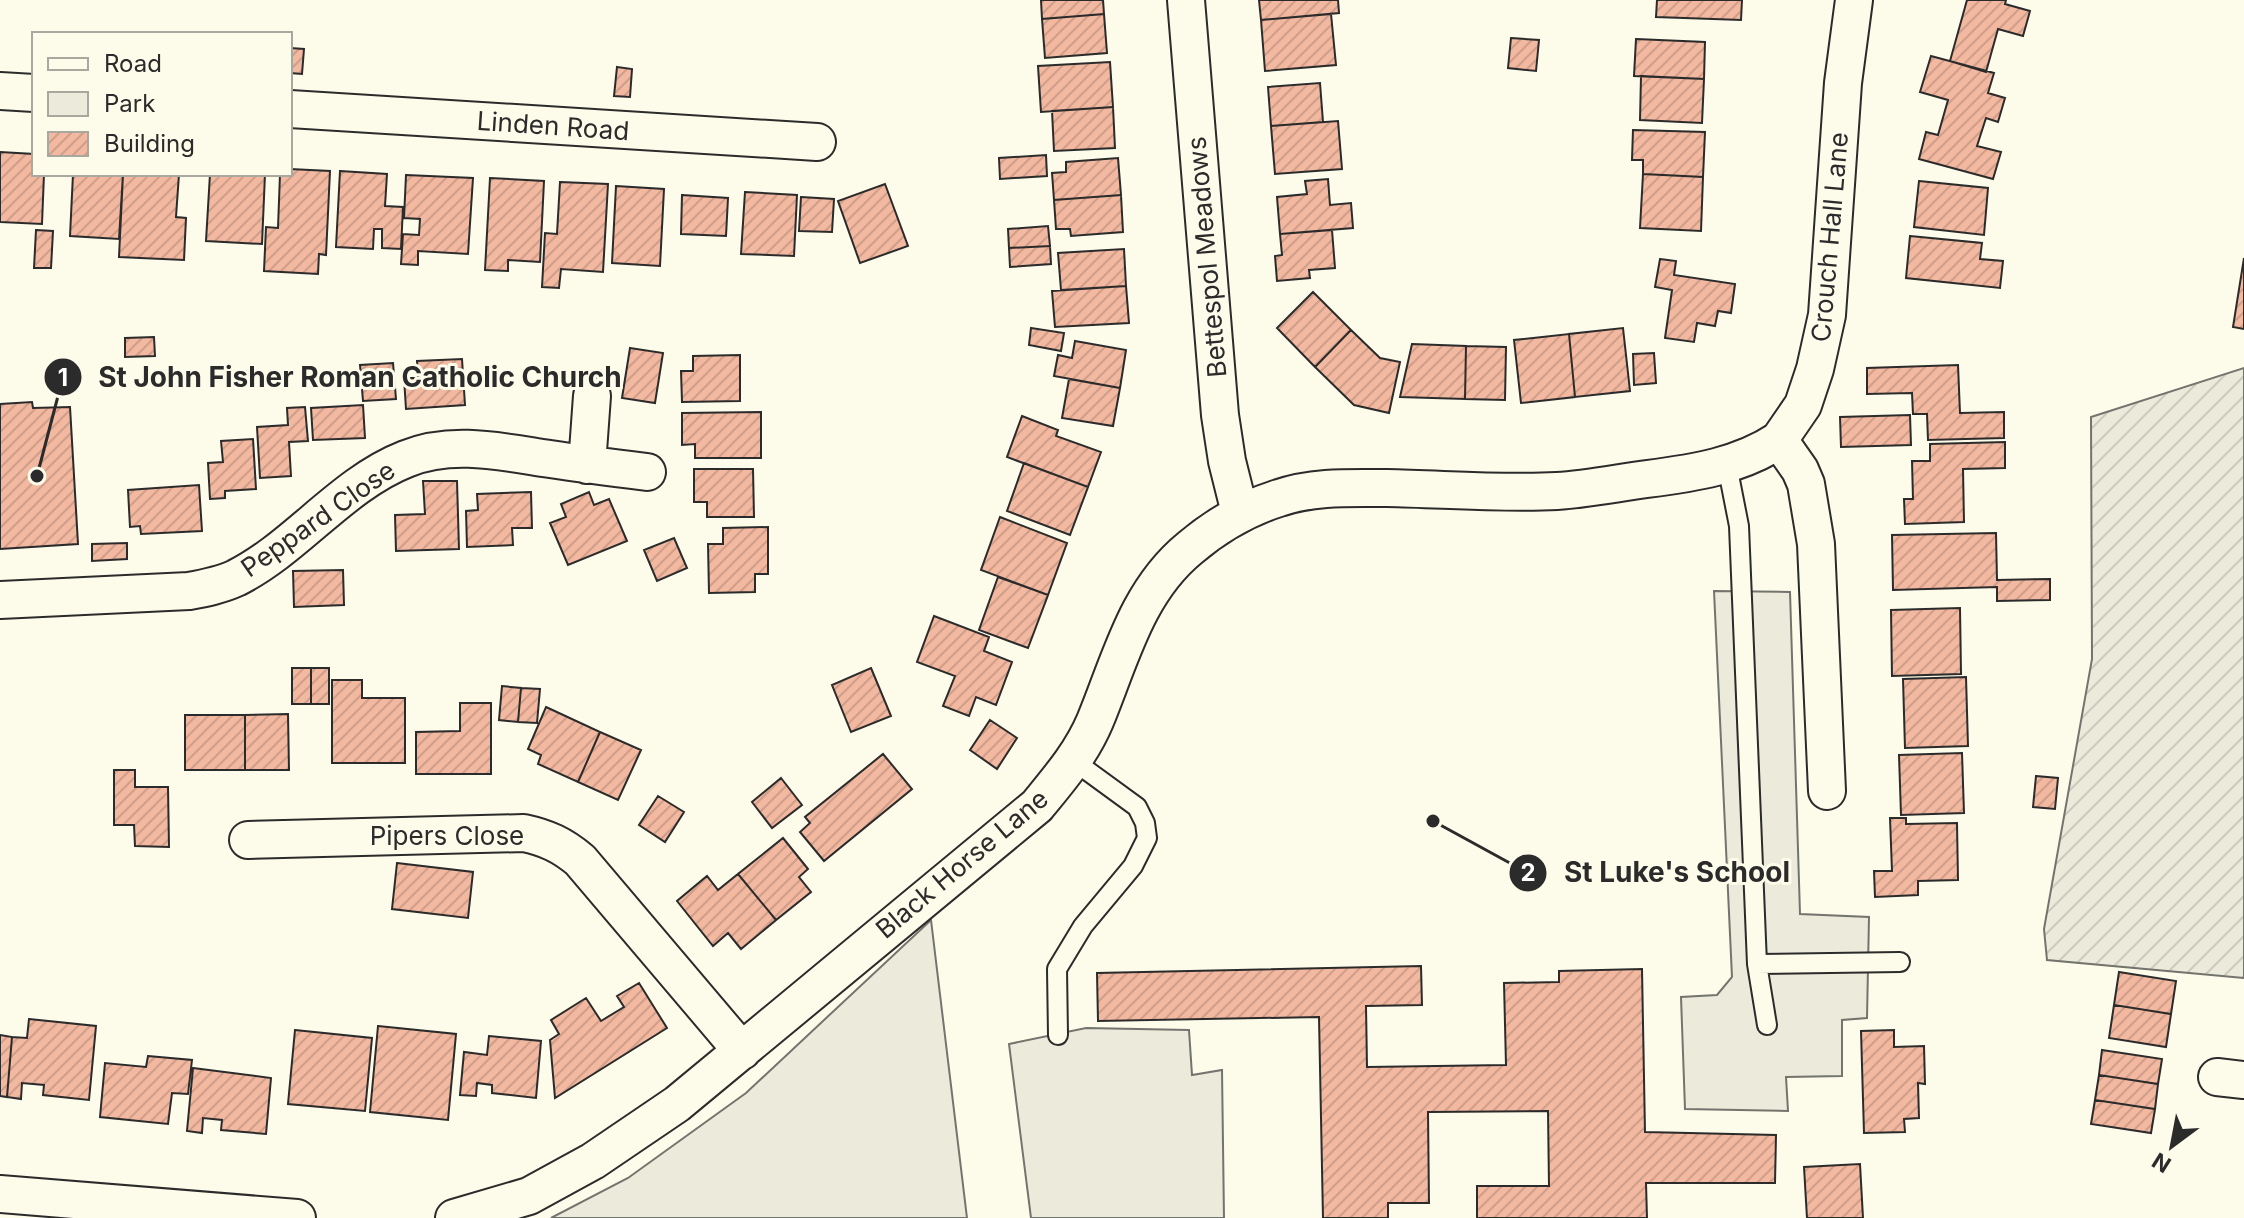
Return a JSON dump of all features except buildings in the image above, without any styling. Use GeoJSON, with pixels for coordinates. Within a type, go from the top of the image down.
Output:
{"type":"FeatureCollection","features":[{"type":"Feature","properties":{"kind":"street","name":"Bettespol Meadows"},"geometry":{"type":"LineString","coordinates":[[1186,0],[1220,415],[1240,513]]}},
{"type":"Feature","properties":{"kind":"street","name":"Crouch Hall Lane"},"geometry":{"type":"LineString","coordinates":[[1779,440],[1803,405],[1827,315],[1843,83],[1854,0]]}},
{"type":"Feature","properties":{"kind":"street"},"geometry":{"type":"LineString","coordinates":[[0,91],[32,93]]}},
{"type":"Feature","properties":{"kind":"street","name":"Linden Road"},"geometry":{"type":"LineString","coordinates":[[292,109],[817,142]]}},
{"type":"Feature","properties":{"kind":"street"},"geometry":{"type":"LineString","coordinates":[[587,465],[592,396]]}},
{"type":"Feature","properties":{"kind":"street","name":"Black Horse Lane"},"geometry":{"type":"LineString","coordinates":[[454,1218],[529,1196],[593,1161],[677,1104],[1037,806],[1074,761],[1095,723],[1123,643],[1166,573],[1188,549],[1240,513],[1281,497],[1329,487],[1557,491],[1666,477],[1755,456],[1779,440]]}},
{"type":"Feature","properties":{"kind":"street"},"geometry":{"type":"LineString","coordinates":[[1779,440],[1806,484],[1816,544],[1827,791]]}},
{"type":"Feature","properties":{"kind":"street","name":"Peppard Close"},"geometry":{"type":"LineString","coordinates":[[0,600],[189,591],[217,586],[252,569],[376,475],[406,458],[440,450],[471,447],[647,472]]}},
{"type":"Feature","properties":{"kind":"street","name":"Pipers Close"},"geometry":{"type":"LineString","coordinates":[[248,840],[524,833],[545,837],[562,845],[580,860],[742,1051]]}},
{"type":"Feature","properties":{"kind":"street"},"geometry":{"type":"LineString","coordinates":[[0,1194],[297,1218]]}},
{"type":"Feature","properties":{"kind":"lane"},"geometry":{"type":"LineString","coordinates":[[1727,465],[1739,526],[1757,964],[1767,1025]]}},
{"type":"Feature","properties":{"kind":"lane"},"geometry":{"type":"LineString","coordinates":[[1058,1035],[1057,969],[1083,926],[1133,866],[1147,838],[1145,823],[1137,807],[1074,761]]}},
{"type":"Feature","properties":{"kind":"lane"},"geometry":{"type":"LineString","coordinates":[[1757,964],[1900,962]]}},
{"type":"Feature","properties":{"kind":"green space"},"geometry":{"type":"Polygon","coordinates":[[[2244,368],[2244,978],[2047,960],[2044,929],[2092,659],[2091,417],[2244,368]]]}},
{"type":"Feature","properties":{"kind":"green space"},"geometry":{"type":"Polygon","coordinates":[[[931,920],[967,1218],[551,1218],[628,1178],[746,1093],[931,920]]]}},
{"type":"Feature","properties":{"kind":"shaded area"},"geometry":{"type":"Polygon","coordinates":[[[1714,591],[1790,592],[1800,914],[1869,917],[1867,1018],[1842,1020],[1842,1076],[1786,1077],[1788,1111],[1685,1109],[1681,997],[1717,995],[1732,977],[1714,591]]]}},
{"type":"Feature","properties":{"kind":"shaded area"},"geometry":{"type":"Polygon","coordinates":[[[1086,1028],[1189,1030],[1192,1075],[1222,1070],[1224,1218],[1031,1218],[1009,1044],[1086,1028]]]}},
{"type":"Feature","properties":{"kind":"place","name":"St John Fisher Roman Catholic Church"},"geometry":{"type":"Point","coordinates":[37,476]}},
{"type":"Feature","properties":{"kind":"place","name":"St Luke's School"},"geometry":{"type":"Point","coordinates":[1433,821]}}]}
